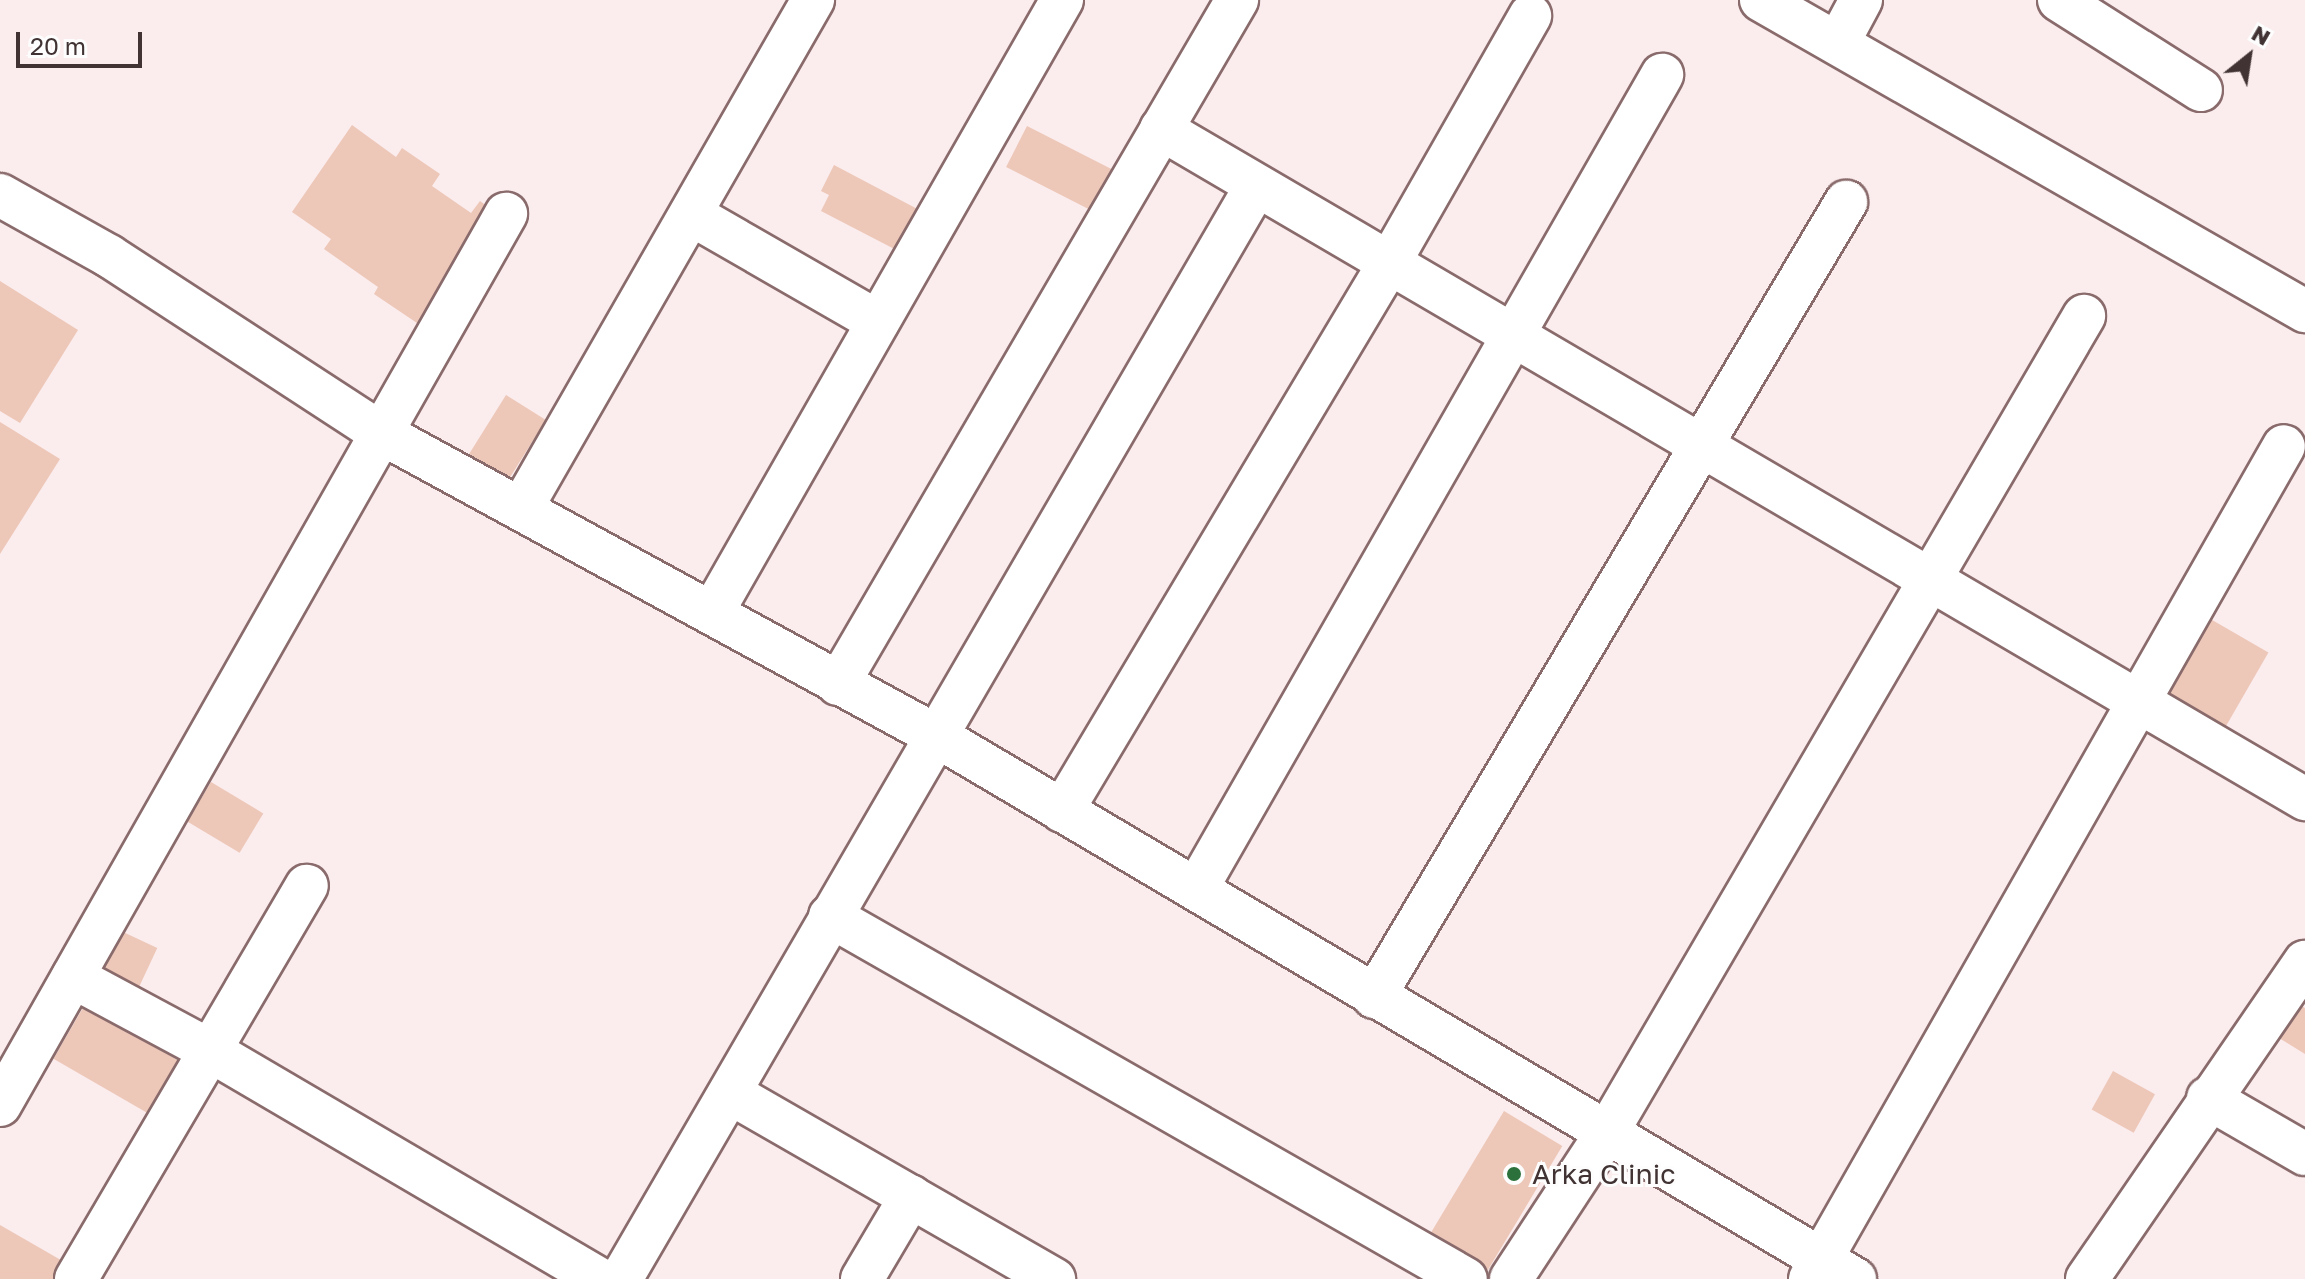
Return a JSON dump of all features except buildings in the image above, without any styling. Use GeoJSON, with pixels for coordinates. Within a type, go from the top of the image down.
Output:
{"type":"FeatureCollection","features":[{"type":"Feature","properties":{"kind":"street"},"geometry":{"type":"LineString","coordinates":[[521,509],[694,216],[813,0]]}},
{"type":"Feature","properties":{"kind":"street"},"geometry":{"type":"LineString","coordinates":[[712,613],[1062,0]]}},
{"type":"Feature","properties":{"kind":"street"},"geometry":{"type":"LineString","coordinates":[[838,684],[1237,0]]}},
{"type":"Feature","properties":{"kind":"street"},"geometry":{"type":"LineString","coordinates":[[1761,0],[2305,311]]}},
{"type":"Feature","properties":{"kind":"street"},"geometry":{"type":"LineString","coordinates":[[1838,43],[1861,0]]}},
{"type":"Feature","properties":{"kind":"street"},"geometry":{"type":"LineString","coordinates":[[2059,0],[2201,90]]}},
{"type":"Feature","properties":{"kind":"street"},"geometry":{"type":"LineString","coordinates":[[1062,811],[1388,265],[1530,16]]}},
{"type":"Feature","properties":{"kind":"street"},"geometry":{"type":"LineString","coordinates":[[1197,888],[1662,75]]}},
{"type":"Feature","properties":{"kind":"street"},"geometry":{"type":"LineString","coordinates":[[1161,129],[1513,340],[1929,580],[2136,704],[2305,799]]}},
{"type":"Feature","properties":{"kind":"street"},"geometry":{"type":"LineString","coordinates":[[621,1279],[1256,186]]}},
{"type":"Feature","properties":{"kind":"street"},"geometry":{"type":"LineString","coordinates":[[0,195],[109,256],[381,433],[935,735],[1197,888],[1374,997],[1608,1131],[1829,1273],[2136,704],[2284,446]]}},
{"type":"Feature","properties":{"kind":"street"},"geometry":{"type":"LineString","coordinates":[[1374,997],[1846,202]]}},
{"type":"Feature","properties":{"kind":"street"},"geometry":{"type":"LineString","coordinates":[[0,1105],[506,214]]}},
{"type":"Feature","properties":{"kind":"street"},"geometry":{"type":"LineString","coordinates":[[694,216],[878,322]]}},
{"type":"Feature","properties":{"kind":"street"},"geometry":{"type":"LineString","coordinates":[[1511,1279],[1608,1131],[2084,316]]}},
{"type":"Feature","properties":{"kind":"street"},"geometry":{"type":"LineString","coordinates":[[76,1279],[307,886]]}},
{"type":"Feature","properties":{"kind":"street"},"geometry":{"type":"LineString","coordinates":[[830,916],[1466,1279]]}},
{"type":"Feature","properties":{"kind":"street"},"geometry":{"type":"LineString","coordinates":[[2087,1279],[2208,1098],[2305,962]]}},
{"type":"Feature","properties":{"kind":"street"},"geometry":{"type":"LineString","coordinates":[[73,977],[209,1050],[599,1279]]}},
{"type":"Feature","properties":{"kind":"street"},"geometry":{"type":"LineString","coordinates":[[730,1093],[1054,1279]]}},
{"type":"Feature","properties":{"kind":"street"},"geometry":{"type":"LineString","coordinates":[[2208,1098],[2305,1154]]}},
{"type":"Feature","properties":{"kind":"street"},"geometry":{"type":"LineString","coordinates":[[862,1279],[911,1196]]}},
{"type":"Feature","properties":{"kind":"place","name":"Arka Clinic"},"geometry":{"type":"Point","coordinates":[1514,1174]}}]}
